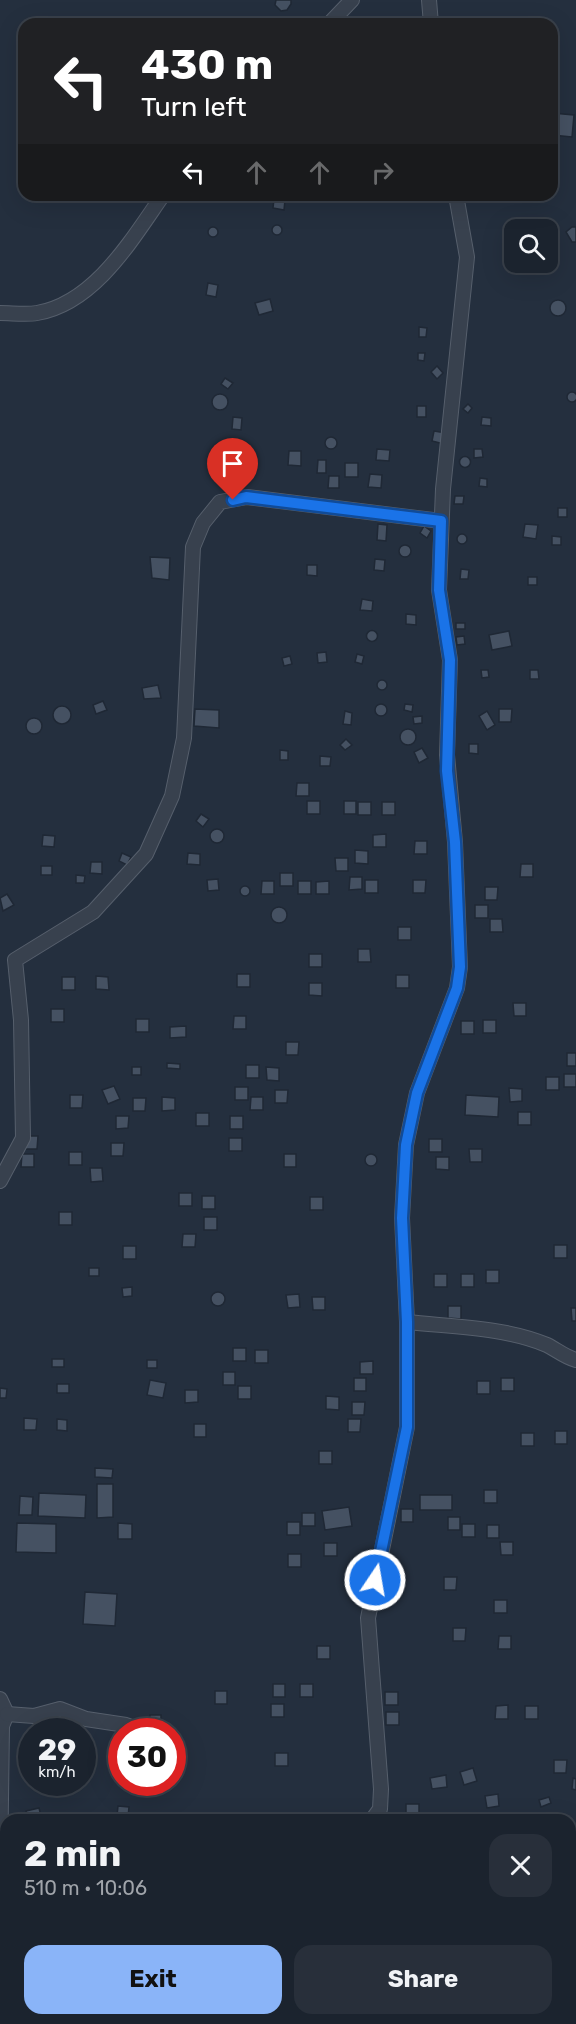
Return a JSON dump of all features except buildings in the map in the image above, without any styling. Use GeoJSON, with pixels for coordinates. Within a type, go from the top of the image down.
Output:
{"type":"FeatureCollection","features":[{"type":"Feature","properties":{"kind":"street"},"geometry":{"type":"LineString","coordinates":[[335,18],[352,0]]}},
{"type":"Feature","properties":{"kind":"street"},"geometry":{"type":"LineString","coordinates":[[429,0],[430,18]]}},
{"type":"Feature","properties":{"kind":"street"},"geometry":{"type":"LineString","coordinates":[[0,313],[36,314],[60,306],[80,293],[106,270],[158,201]]}},
{"type":"Feature","properties":{"kind":"street"},"geometry":{"type":"LineString","coordinates":[[376,1814],[380,1809],[381,1789],[368,1617],[407,1427],[407,1322],[402,1218],[406,1145],[417,1093],[457,988],[460,967],[455,842],[447,771],[450,660],[439,590],[441,521],[467,257],[457,201]]}},
{"type":"Feature","properties":{"kind":"street"},"geometry":{"type":"LineString","coordinates":[[0,1181],[23,1138],[21,1020],[15,960],[93,912],[146,854],[172,796],[184,738],[194,547],[203,523],[220,502],[246,497],[441,521]]}},
{"type":"Feature","properties":{"kind":"street"},"geometry":{"type":"LineString","coordinates":[[407,1322],[482,1329],[519,1337],[547,1345],[576,1360]]}},
{"type":"Feature","properties":{"kind":"street"},"geometry":{"type":"LineString","coordinates":[[0,1699],[7,1714],[2,1726],[1,1814]]}},
{"type":"Feature","properties":{"kind":"street"},"geometry":{"type":"LineString","coordinates":[[7,1714],[34,1716],[60,1709],[86,1719],[108,1722]]}},
{"type":"Feature","properties":{"kind":"route"},"geometry":{"type":"LineString","coordinates":[[233,500],[246,497],[441,521],[439,590],[450,660],[447,771],[455,842],[460,967],[457,988],[417,1093],[406,1145],[402,1218],[407,1322],[407,1427],[375,1580]]}}]}
